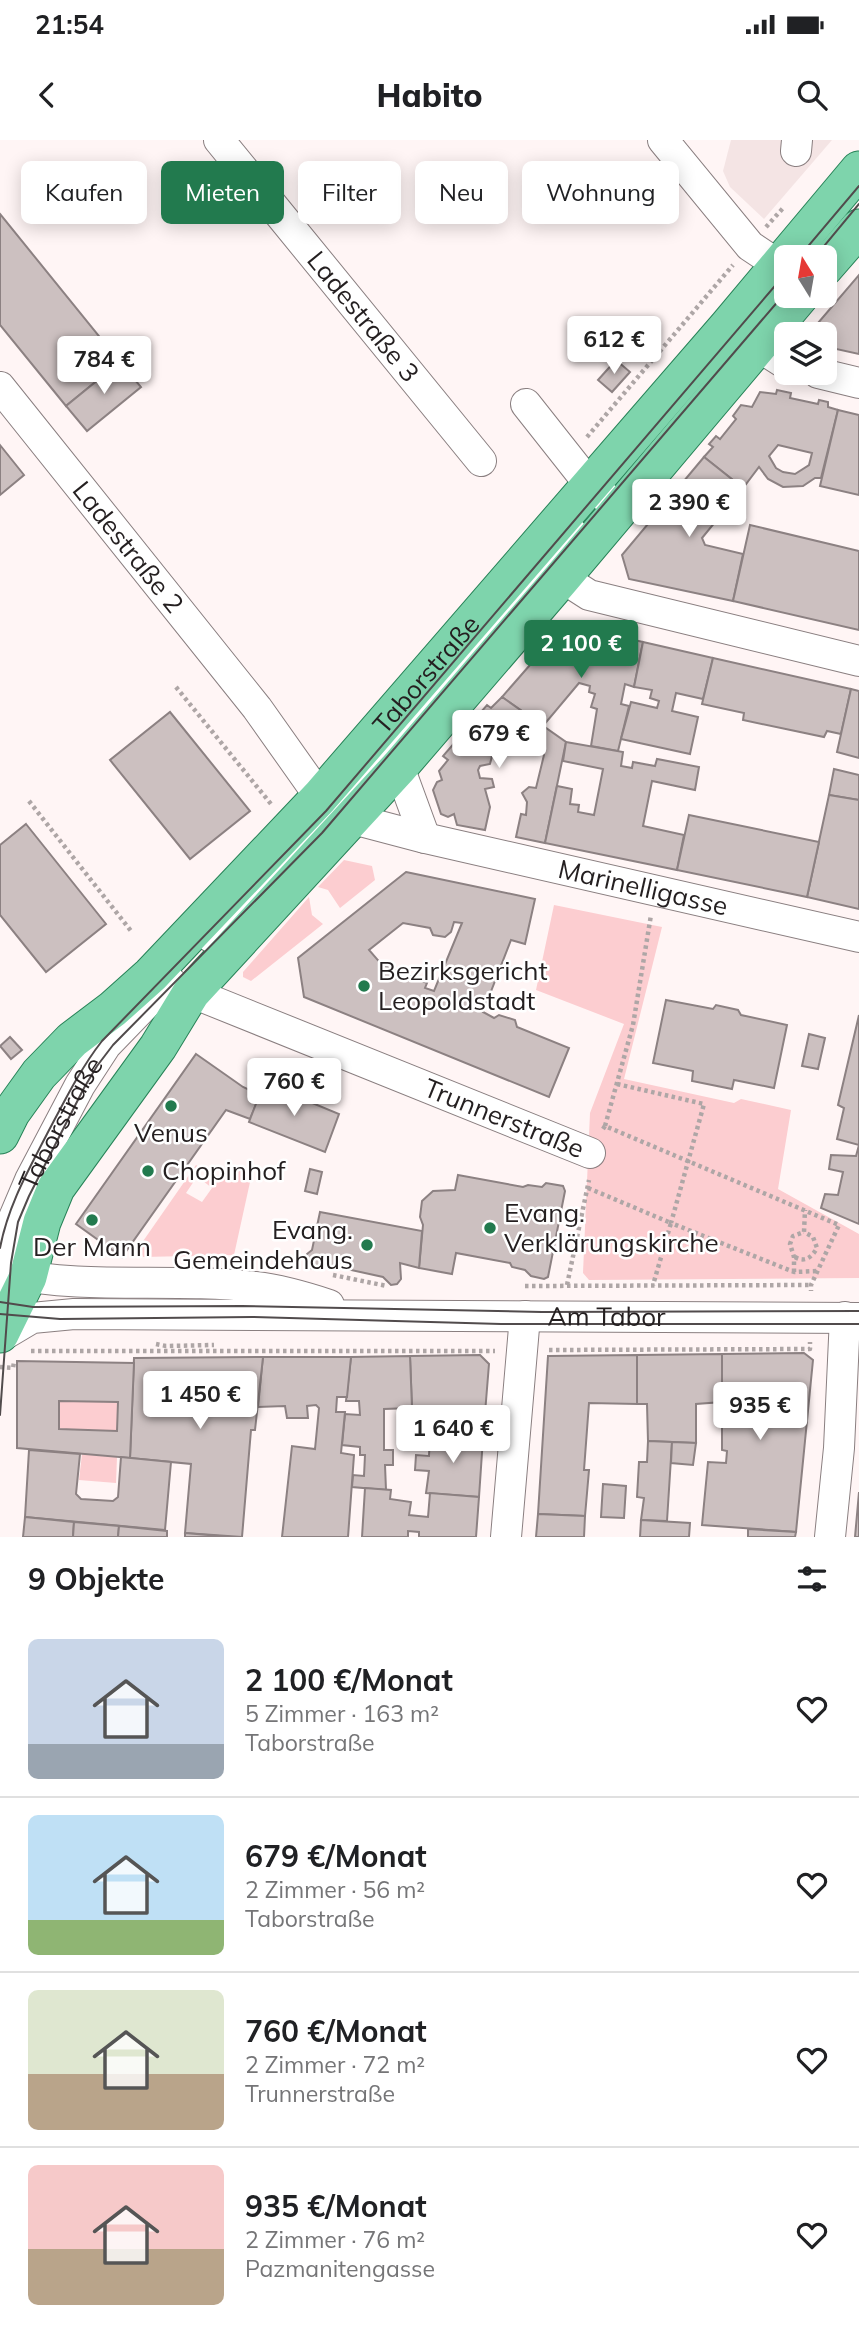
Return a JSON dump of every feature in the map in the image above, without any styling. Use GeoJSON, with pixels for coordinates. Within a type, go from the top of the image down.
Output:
{"type":"FeatureCollection","features":[{"type":"Feature","properties":{"kind":"main road","name":"Taborstraße"},"geometry":{"type":"LineString","coordinates":[[806,245],[859,170]]}},
{"type":"Feature","properties":{"kind":"main road"},"geometry":{"type":"LineString","coordinates":[[837,253],[859,228]]}},
{"type":"Feature","properties":{"kind":"main road","name":"Taborstraße"},"geometry":{"type":"LineString","coordinates":[[753,343],[774,300]]}},
{"type":"Feature","properties":{"kind":"main road","name":"Taborstraße"},"geometry":{"type":"LineString","coordinates":[[4,1124],[39,1074],[72,1040],[114,1009],[170,984],[336,808],[604,496],[788,308]]}},
{"type":"Feature","properties":{"kind":"main road","name":"Taborstraße"},"geometry":{"type":"LineString","coordinates":[[336,808],[399,767],[545,567]]}},
{"type":"Feature","properties":{"kind":"main road","name":"Taborstraße"},"geometry":{"type":"LineString","coordinates":[[11,1343],[11,1273],[42,1222],[56,1188],[158,1047],[170,984]]}},
{"type":"Feature","properties":{"kind":"street","name":"Ladestraße 3"},"geometry":{"type":"LineString","coordinates":[[219,140],[481,461]]}},
{"type":"Feature","properties":{"kind":"street"},"geometry":{"type":"LineString","coordinates":[[663,140],[750,246],[774,260]]}},
{"type":"Feature","properties":{"kind":"street","name":"Taborstraße"},"geometry":{"type":"LineString","coordinates":[[812,245],[859,196]]}},
{"type":"Feature","properties":{"kind":"street"},"geometry":{"type":"LineString","coordinates":[[837,378],[859,383]]}},
{"type":"Feature","properties":{"kind":"street","name":"Ladestraße 2"},"geometry":{"type":"LineString","coordinates":[[0,387],[336,808]]}},
{"type":"Feature","properties":{"kind":"street"},"geometry":{"type":"LineString","coordinates":[[526,404],[604,496]]}},
{"type":"Feature","properties":{"kind":"street"},"geometry":{"type":"LineString","coordinates":[[545,567],[589,595],[859,661]]}},
{"type":"Feature","properties":{"kind":"street"},"geometry":{"type":"LineString","coordinates":[[399,767],[425,838]]}},
{"type":"Feature","properties":{"kind":"street","name":"Marinelligasse"},"geometry":{"type":"LineString","coordinates":[[336,808],[425,838],[859,937]]}},
{"type":"Feature","properties":{"kind":"street","name":"Trunnerstraße"},"geometry":{"type":"LineString","coordinates":[[170,984],[590,1153]]}},
{"type":"Feature","properties":{"kind":"street","name":"Taborstraße"},"geometry":{"type":"LineString","coordinates":[[0,1325],[11,1273]]}},
{"type":"Feature","properties":{"kind":"street","name":"Am Tabor"},"geometry":{"type":"LineString","coordinates":[[11,1273],[90,1283],[201,1283],[256,1287],[297,1294],[354,1314]]}},
{"type":"Feature","properties":{"kind":"street","name":"Am Tabor"},"geometry":{"type":"LineString","coordinates":[[11,1343],[32,1318],[74,1314],[852,1317]]}},
{"type":"Feature","properties":{"kind":"street"},"geometry":{"type":"LineString","coordinates":[[506,1537],[525,1316]]}},
{"type":"Feature","properties":{"kind":"street"},"geometry":{"type":"LineString","coordinates":[[830,1537],[852,1317]]}},
{"type":"Feature","properties":{"kind":"path"},"geometry":{"type":"LineString","coordinates":[[176,687],[274,808]]}},
{"type":"Feature","properties":{"kind":"path"},"geometry":{"type":"LineString","coordinates":[[29,801],[131,931]]}},
{"type":"Feature","properties":{"kind":"path"},"geometry":{"type":"LineString","coordinates":[[605,1126],[633,1026],[648,924],[657,891]]}},
{"type":"Feature","properties":{"kind":"path"},"geometry":{"type":"LineString","coordinates":[[617,1084],[704,1104],[653,1285]]}},
{"type":"Feature","properties":{"kind":"path","name":"Trunnerstraße"},"geometry":{"type":"LineString","coordinates":[[590,1153],[605,1126],[805,1210],[839,1225],[838,1227]]}},
{"type":"Feature","properties":{"kind":"path"},"geometry":{"type":"LineString","coordinates":[[567,1285],[588,1188],[590,1153]]}},
{"type":"Feature","properties":{"kind":"path"},"geometry":{"type":"LineString","coordinates":[[588,1188],[794,1272],[817,1271]]}},
{"type":"Feature","properties":{"kind":"path"},"geometry":{"type":"LineString","coordinates":[[804,1232],[805,1210]]}},
{"type":"Feature","properties":{"kind":"path"},"geometry":{"type":"LineString","coordinates":[[794,1257],[804,1260],[810,1258],[816,1250],[816,1241],[804,1232]]}},
{"type":"Feature","properties":{"kind":"path"},"geometry":{"type":"LineString","coordinates":[[794,1272],[791,1240],[793,1236],[804,1232]]}},
{"type":"Feature","properties":{"kind":"path"},"geometry":{"type":"LineString","coordinates":[[816,1250],[825,1254]]}},
{"type":"Feature","properties":{"kind":"path"},"geometry":{"type":"LineString","coordinates":[[320,1272],[394,1286]]}},
{"type":"Feature","properties":{"kind":"path"},"geometry":{"type":"LineString","coordinates":[[513,1286],[811,1285]]}},
{"type":"Feature","properties":{"kind":"path"},"geometry":{"type":"LineString","coordinates":[[0,1367],[13,1368],[11,1343],[75,1352]]}},
{"type":"Feature","properties":{"kind":"shaded area"},"geometry":{"type":"Polygon","coordinates":[[[731,140],[832,140],[764,219],[730,187],[723,171],[731,140]]]}},
{"type":"Feature","properties":{"kind":"shaded area"},"geometry":{"type":"Polygon","coordinates":[[[344,860],[372,866],[375,880],[340,908],[328,890],[318,887],[344,860]]]}},
{"type":"Feature","properties":{"kind":"shaded area"},"geometry":{"type":"Polygon","coordinates":[[[309,897],[312,915],[323,924],[251,981],[243,977],[243,972],[309,897]]]}},
{"type":"Feature","properties":{"kind":"shaded area"},"geometry":{"type":"Polygon","coordinates":[[[554,905],[662,927],[624,1079],[734,1103],[741,1099],[791,1110],[778,1189],[859,1234],[859,1278],[589,1280],[583,1273],[590,1113],[624,1024],[536,990],[554,905]]]}},
{"type":"Feature","properties":{"kind":"shaded area"},"geometry":{"type":"Polygon","coordinates":[[[196,1165],[202,1169],[186,1193],[202,1202],[212,1188],[203,1181],[208,1173],[218,1180],[228,1166],[252,1173],[234,1255],[143,1257],[139,1247],[196,1165]]]}},
{"type":"Feature","properties":{"kind":"shaded area"},"geometry":{"type":"Polygon","coordinates":[[[59,1401],[118,1402],[117,1431],[59,1429],[59,1401]]]}},
{"type":"Feature","properties":{"kind":"shaded area"},"geometry":{"type":"Polygon","coordinates":[[[82,1454],[117,1457],[116,1483],[79,1480],[82,1454]]]}},
{"type":"Feature","properties":{"kind":"building"},"geometry":{"type":"Polygon","coordinates":[[[0,214],[120,362],[66,406],[0,325],[0,214]]]}},
{"type":"Feature","properties":{"kind":"building"},"geometry":{"type":"Polygon","coordinates":[[[859,275],[859,354],[837,349],[837,322],[819,322],[831,308],[837,308],[837,301],[859,275]]]}},
{"type":"Feature","properties":{"kind":"building"},"geometry":{"type":"Polygon","coordinates":[[[616,360],[630,372],[612,392],[598,380],[616,360]]]}},
{"type":"Feature","properties":{"kind":"building"},"geometry":{"type":"Polygon","coordinates":[[[120,362],[141,387],[87,431],[66,406],[120,362]]]}},
{"type":"Feature","properties":{"kind":"building"},"geometry":{"type":"Polygon","coordinates":[[[777,390],[791,393],[790,398],[818,404],[819,400],[828,402],[828,407],[838,410],[821,478],[815,478],[803,486],[783,487],[768,479],[759,467],[743,488],[704,457],[713,447],[709,444],[716,436],[720,439],[736,419],[733,416],[741,405],[752,407],[760,392],[776,394],[777,390]],[[778,445],[769,456],[776,468],[795,474],[809,465],[812,453],[778,445]]]}},
{"type":"Feature","properties":{"kind":"building"},"geometry":{"type":"Polygon","coordinates":[[[838,410],[859,415],[859,495],[820,486],[838,410]]]}},
{"type":"Feature","properties":{"kind":"building"},"geometry":{"type":"Polygon","coordinates":[[[0,445],[24,475],[0,495],[0,445]]]}},
{"type":"Feature","properties":{"kind":"building"},"geometry":{"type":"Polygon","coordinates":[[[704,457],[743,488],[702,538],[705,545],[743,554],[733,601],[629,579],[622,555],[704,457]]]}},
{"type":"Feature","properties":{"kind":"building"},"geometry":{"type":"Polygon","coordinates":[[[750,525],[859,551],[859,630],[733,601],[750,525]]]}},
{"type":"Feature","properties":{"kind":"building"},"geometry":{"type":"Polygon","coordinates":[[[564,626],[643,642],[634,687],[625,684],[621,704],[629,706],[618,751],[591,746],[597,709],[591,707],[595,694],[589,692],[590,686],[579,683],[543,726],[502,697],[564,626]]]}},
{"type":"Feature","properties":{"kind":"building"},"geometry":{"type":"Polygon","coordinates":[[[643,642],[713,658],[703,699],[676,693],[672,711],[698,717],[690,754],[621,739],[631,702],[657,708],[659,701],[650,698],[652,690],[634,687],[643,642]]]}},
{"type":"Feature","properties":{"kind":"building"},"geometry":{"type":"Polygon","coordinates":[[[713,658],[851,689],[841,734],[827,731],[824,737],[743,720],[744,713],[702,704],[713,658]]]}},
{"type":"Feature","properties":{"kind":"building"},"geometry":{"type":"Polygon","coordinates":[[[851,689],[859,691],[859,758],[837,752],[851,689]]]}},
{"type":"Feature","properties":{"kind":"building"},"geometry":{"type":"Polygon","coordinates":[[[502,697],[566,742],[545,843],[516,837],[521,814],[526,815],[527,802],[522,793],[529,787],[536,788],[544,755],[540,748],[530,746],[532,739],[504,735],[502,749],[493,752],[490,764],[480,766],[480,778],[492,779],[494,787],[485,789],[490,807],[485,830],[457,825],[454,814],[448,817],[441,814],[433,790],[437,782],[442,780],[439,771],[448,760],[443,756],[487,705],[491,708],[502,697]]]}},
{"type":"Feature","properties":{"kind":"building"},"geometry":{"type":"Polygon","coordinates":[[[170,712],[250,811],[190,859],[110,760],[170,712]]]}},
{"type":"Feature","properties":{"kind":"building"},"geometry":{"type":"Polygon","coordinates":[[[566,742],[623,752],[621,766],[632,768],[633,762],[655,766],[657,759],[699,767],[695,790],[652,781],[643,826],[684,835],[677,870],[545,843],[557,786],[572,789],[570,804],[579,805],[578,812],[594,815],[603,769],[563,761],[566,742]]]}},
{"type":"Feature","properties":{"kind":"building"},"geometry":{"type":"Polygon","coordinates":[[[834,769],[859,775],[859,800],[829,795],[834,769]]]}},
{"type":"Feature","properties":{"kind":"building"},"geometry":{"type":"Polygon","coordinates":[[[829,795],[859,800],[859,909],[807,897],[829,795]]]}},
{"type":"Feature","properties":{"kind":"building"},"geometry":{"type":"Polygon","coordinates":[[[689,815],[819,842],[807,897],[677,870],[689,815]]]}},
{"type":"Feature","properties":{"kind":"building"},"geometry":{"type":"Polygon","coordinates":[[[26,824],[106,924],[46,972],[0,915],[0,845],[26,824]]]}},
{"type":"Feature","properties":{"kind":"building","name":"Bezirksgericht Leopoldstadt"},"geometry":{"type":"Polygon","coordinates":[[[406,872],[535,899],[525,944],[511,940],[483,1012],[494,1018],[499,1015],[515,1020],[517,1027],[569,1048],[549,1097],[304,997],[298,958],[406,872]],[[454,922],[451,932],[445,937],[433,935],[430,928],[403,923],[369,950],[382,965],[427,983],[425,988],[434,991],[462,923],[454,922]]]}},
{"type":"Feature","properties":{"kind":"building"},"geometry":{"type":"Polygon","coordinates":[[[666,1000],[713,1009],[716,1005],[738,1010],[741,1015],[787,1025],[774,1088],[734,1080],[732,1089],[692,1081],[693,1071],[653,1063],[666,1000]]]}},
{"type":"Feature","properties":{"kind":"building"},"geometry":{"type":"Polygon","coordinates":[[[859,1015],[859,1145],[837,1139],[844,1108],[838,1105],[859,1015]]]}},
{"type":"Feature","properties":{"kind":"building"},"geometry":{"type":"Polygon","coordinates":[[[809,1034],[825,1038],[818,1069],[802,1066],[809,1034]]]}},
{"type":"Feature","properties":{"kind":"building"},"geometry":{"type":"Polygon","coordinates":[[[10,1037],[22,1050],[11,1059],[0,1046],[10,1037]]]}},
{"type":"Feature","properties":{"kind":"building","name":"Chopinhof"},"geometry":{"type":"Polygon","coordinates":[[[196,1054],[243,1087],[260,1095],[250,1119],[226,1110],[122,1257],[76,1224],[196,1054]]]}},
{"type":"Feature","properties":{"kind":"building"},"geometry":{"type":"Polygon","coordinates":[[[264,1083],[339,1114],[325,1152],[249,1122],[264,1083]]]}},
{"type":"Feature","properties":{"kind":"building"},"geometry":{"type":"Polygon","coordinates":[[[859,1145],[859,1224],[821,1208],[825,1194],[838,1195],[843,1172],[829,1169],[831,1155],[856,1156],[859,1145]]]}},
{"type":"Feature","properties":{"kind":"building"},"geometry":{"type":"Polygon","coordinates":[[[310,1169],[322,1172],[317,1194],[305,1191],[310,1169]]]}},
{"type":"Feature","properties":{"kind":"building","name":"Evang. Verklärungskirche"},"geometry":{"type":"Polygon","coordinates":[[[458,1175],[523,1187],[542,1187],[546,1183],[563,1186],[565,1191],[548,1277],[544,1279],[531,1276],[525,1270],[512,1267],[510,1263],[456,1253],[452,1274],[419,1268],[422,1201],[433,1191],[455,1190],[458,1175]]]}},
{"type":"Feature","properties":{"kind":"building","name":"Evang. Gemeindehaus"},"geometry":{"type":"Polygon","coordinates":[[[320,1212],[422,1231],[419,1268],[400,1263],[401,1279],[397,1284],[391,1285],[383,1277],[324,1264],[316,1270],[310,1268],[305,1260],[312,1250],[320,1212]]]}},
{"type":"Feature","properties":{"kind":"building"},"geometry":{"type":"Polygon","coordinates":[[[804,1353],[813,1360],[796,1532],[702,1525],[708,1462],[726,1463],[727,1451],[722,1450],[722,1354],[804,1353]]]}},
{"type":"Feature","properties":{"kind":"building"},"geometry":{"type":"Polygon","coordinates":[[[722,1354],[722,1402],[696,1404],[696,1443],[648,1441],[647,1404],[637,1404],[637,1355],[722,1354]]]}},
{"type":"Feature","properties":{"kind":"building"},"geometry":{"type":"Polygon","coordinates":[[[480,1355],[489,1364],[483,1438],[430,1434],[433,1409],[412,1408],[410,1356],[480,1355]]]}},
{"type":"Feature","properties":{"kind":"building"},"geometry":{"type":"Polygon","coordinates":[[[637,1355],[637,1404],[589,1403],[584,1470],[589,1470],[585,1516],[538,1514],[548,1356],[637,1355]]]}},
{"type":"Feature","properties":{"kind":"building"},"geometry":{"type":"Polygon","coordinates":[[[410,1356],[412,1408],[384,1409],[384,1450],[393,1450],[393,1465],[385,1465],[386,1490],[352,1487],[353,1475],[364,1476],[365,1455],[360,1455],[360,1447],[342,1445],[345,1414],[360,1415],[359,1401],[346,1401],[351,1357],[410,1356]]]}},
{"type":"Feature","properties":{"kind":"building"},"geometry":{"type":"Polygon","coordinates":[[[263,1357],[351,1357],[347,1397],[337,1397],[336,1412],[345,1412],[341,1453],[354,1455],[348,1537],[282,1537],[292,1446],[315,1449],[319,1408],[316,1405],[307,1406],[308,1418],[287,1418],[285,1406],[258,1407],[263,1357]]]}},
{"type":"Feature","properties":{"kind":"building"},"geometry":{"type":"Polygon","coordinates":[[[263,1357],[255,1430],[251,1430],[242,1537],[185,1533],[191,1464],[130,1458],[134,1358],[263,1357]]]}},
{"type":"Feature","properties":{"kind":"building"},"geometry":{"type":"Polygon","coordinates":[[[17,1361],[134,1363],[130,1458],[17,1448],[17,1361]],[[59,1401],[59,1429],[117,1431],[118,1402],[59,1401]]]}},
{"type":"Feature","properties":{"kind":"building"},"geometry":{"type":"Polygon","coordinates":[[[430,1434],[483,1438],[479,1497],[426,1493],[429,1471],[415,1470],[416,1455],[429,1456],[430,1434]]]}},
{"type":"Feature","properties":{"kind":"building"},"geometry":{"type":"Polygon","coordinates":[[[648,1441],[672,1442],[667,1521],[641,1520],[644,1498],[637,1497],[639,1462],[647,1462],[648,1441]]]}},
{"type":"Feature","properties":{"kind":"building"},"geometry":{"type":"Polygon","coordinates":[[[672,1442],[696,1443],[693,1465],[671,1463],[672,1442]]]}},
{"type":"Feature","properties":{"kind":"building"},"geometry":{"type":"Polygon","coordinates":[[[29,1450],[80,1454],[76,1494],[81,1499],[113,1501],[118,1497],[121,1457],[171,1462],[165,1530],[25,1517],[29,1450]]]}},
{"type":"Feature","properties":{"kind":"building"},"geometry":{"type":"Polygon","coordinates":[[[603,1484],[626,1486],[624,1518],[601,1517],[603,1484]]]}},
{"type":"Feature","properties":{"kind":"building"},"geometry":{"type":"Polygon","coordinates":[[[365,1488],[391,1490],[390,1499],[411,1502],[409,1515],[428,1517],[430,1493],[479,1497],[476,1537],[419,1537],[419,1532],[408,1531],[408,1537],[362,1537],[365,1488]]]}},
{"type":"Feature","properties":{"kind":"building"},"geometry":{"type":"Polygon","coordinates":[[[859,1492],[859,1537],[855,1537],[859,1492]]]}},
{"type":"Feature","properties":{"kind":"building"},"geometry":{"type":"Polygon","coordinates":[[[538,1514],[585,1516],[584,1537],[536,1537],[538,1514]]]}},
{"type":"Feature","properties":{"kind":"building"},"geometry":{"type":"Polygon","coordinates":[[[25,1517],[74,1522],[73,1537],[23,1537],[25,1517]]]}},
{"type":"Feature","properties":{"kind":"building"},"geometry":{"type":"Polygon","coordinates":[[[641,1520],[690,1523],[689,1537],[640,1537],[641,1520]]]}},
{"type":"Feature","properties":{"kind":"building"},"geometry":{"type":"Polygon","coordinates":[[[74,1522],[119,1526],[118,1537],[73,1537],[74,1522]]]}},
{"type":"Feature","properties":{"kind":"building"},"geometry":{"type":"Polygon","coordinates":[[[119,1526],[167,1531],[167,1537],[118,1537],[119,1526]]]}},
{"type":"Feature","properties":{"kind":"building"},"geometry":{"type":"Polygon","coordinates":[[[748,1529],[796,1532],[795,1537],[748,1537],[748,1529]]]}},
{"type":"Feature","properties":{"kind":"building"},"geometry":{"type":"Polygon","coordinates":[[[185,1533],[231,1537],[185,1537],[185,1533]]]}},
{"type":"Feature","properties":{"kind":"tram line"},"geometry":{"type":"LineString","coordinates":[[809,245],[859,186]]}},
{"type":"Feature","properties":{"kind":"tram line"},"geometry":{"type":"LineString","coordinates":[[825,245],[859,204]]}},
{"type":"Feature","properties":{"kind":"tram line"},"geometry":{"type":"LineString","coordinates":[[0,1248],[13,1203],[26,1175],[73,1086],[102,1041],[326,811],[774,287]]}},
{"type":"Feature","properties":{"kind":"tram line"},"geometry":{"type":"LineString","coordinates":[[0,1415],[11,1263],[18,1222],[97,1066],[113,1045],[322,833],[774,306]]}},
{"type":"Feature","properties":{"kind":"tram line"},"geometry":{"type":"LineString","coordinates":[[0,1302],[33,1307],[242,1306],[542,1312],[859,1311]]}},
{"type":"Feature","properties":{"kind":"tram line"},"geometry":{"type":"LineString","coordinates":[[0,1314],[60,1319],[252,1317],[501,1324],[859,1324]]}},
{"type":"Feature","properties":{"kind":"place","name":"Bezirksgericht Leopoldstadt"},"geometry":{"type":"Point","coordinates":[364,986]}},
{"type":"Feature","properties":{"kind":"place","name":"Venus"},"geometry":{"type":"Point","coordinates":[171,1106]}},
{"type":"Feature","properties":{"kind":"place","name":"Chopinhof"},"geometry":{"type":"Point","coordinates":[148,1171]}},
{"type":"Feature","properties":{"kind":"place","name":"Der Mann"},"geometry":{"type":"Point","coordinates":[92,1220]}},
{"type":"Feature","properties":{"kind":"place","name":"Evang. Verklärungskirche"},"geometry":{"type":"Point","coordinates":[490,1228]}},
{"type":"Feature","properties":{"kind":"place","name":"Evang. Gemeindehaus"},"geometry":{"type":"Point","coordinates":[367,1245]}}]}
